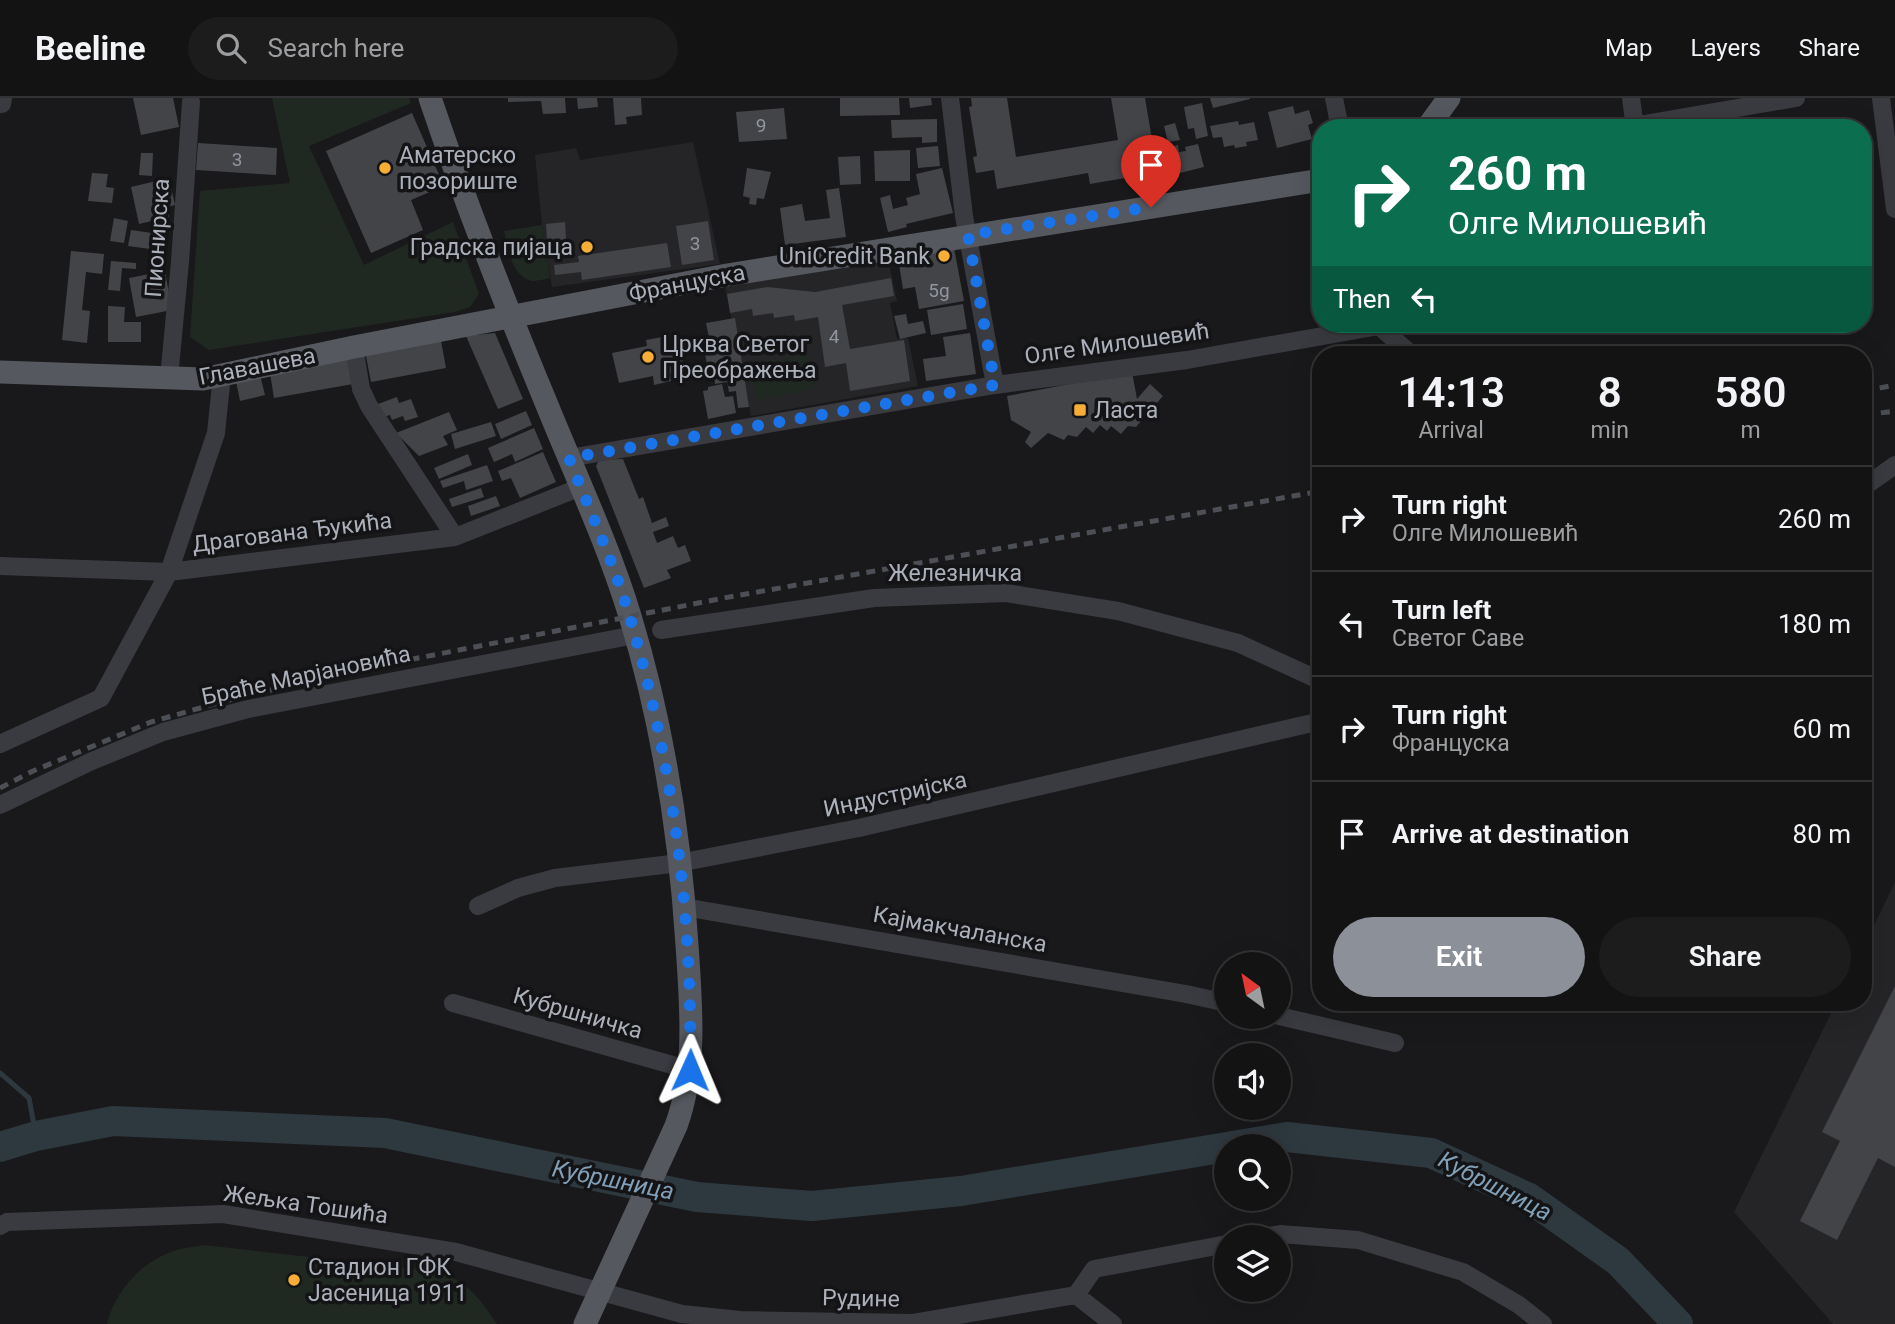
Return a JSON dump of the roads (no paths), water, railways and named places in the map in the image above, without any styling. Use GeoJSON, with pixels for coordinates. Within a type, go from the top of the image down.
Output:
{"type":"FeatureCollection","features":[{"type":"Feature","properties":{"kind":"main road"},"geometry":{"type":"LineString","coordinates":[[430,98],[454,170],[510,317],[622,594],[654,713],[679,863],[690,980],[690,1070],[686,1096],[676,1126],[585,1324]]}},
{"type":"Feature","properties":{"kind":"main road"},"geometry":{"type":"LineString","coordinates":[[1433,119],[1448,98]]}},
{"type":"Feature","properties":{"kind":"main road","name":"Француска"},"geometry":{"type":"LineString","coordinates":[[510,317],[727,275],[1312,181]]}},
{"type":"Feature","properties":{"kind":"main road","name":"Главашева"},"geometry":{"type":"LineString","coordinates":[[0,372],[203,379],[354,346],[510,317]]}},
{"type":"Feature","properties":{"kind":"street"},"geometry":{"type":"LineString","coordinates":[[950,98],[960,190],[995,385]]}},
{"type":"Feature","properties":{"kind":"street"},"geometry":{"type":"LineString","coordinates":[[1334,98],[1338,119]]}},
{"type":"Feature","properties":{"kind":"street"},"geometry":{"type":"LineString","coordinates":[[1630,119],[1631,98]]}},
{"type":"Feature","properties":{"kind":"street"},"geometry":{"type":"LineString","coordinates":[[1676,119],[1796,98]]}},
{"type":"Feature","properties":{"kind":"street"},"geometry":{"type":"LineString","coordinates":[[1881,98],[1895,209]]}},
{"type":"Feature","properties":{"kind":"street","name":"Пионирска"},"geometry":{"type":"LineString","coordinates":[[169,378],[191,102]]}},
{"type":"Feature","properties":{"kind":"street","name":"Олге Милошевић"},"geometry":{"type":"LineString","coordinates":[[569,458],[995,385],[1186,360],[1335,333]]}},
{"type":"Feature","properties":{"kind":"street","name":"Олге Милошевић"},"geometry":{"type":"LineString","coordinates":[[1388,333],[1402,346]]}},
{"type":"Feature","properties":{"kind":"street"},"geometry":{"type":"LineString","coordinates":[[354,346],[361,389],[369,406],[456,537]]}},
{"type":"Feature","properties":{"kind":"street"},"geometry":{"type":"LineString","coordinates":[[0,744],[101,698],[169,572],[216,433],[222,375]]}},
{"type":"Feature","properties":{"kind":"street"},"geometry":{"type":"LineString","coordinates":[[1872,481],[1895,465]]}},
{"type":"Feature","properties":{"kind":"street","name":"Драгована Ђукића"},"geometry":{"type":"LineString","coordinates":[[0,566],[169,572],[456,537],[581,487]]}},
{"type":"Feature","properties":{"kind":"street","name":"Железничка"},"geometry":{"type":"LineString","coordinates":[[662,629],[874,598],[1006,593],[1118,611],[1238,643],[1312,677]]}},
{"type":"Feature","properties":{"kind":"street","name":"Браће Марјановића"},"geometry":{"type":"LineString","coordinates":[[0,805],[92,761],[163,732],[248,709],[635,635]]}},
{"type":"Feature","properties":{"kind":"street","name":"Индустријска"},"geometry":{"type":"LineString","coordinates":[[478,906],[518,888],[555,878],[679,863],[859,828],[1312,723]]}},
{"type":"Feature","properties":{"kind":"street","name":"Кајмакчаланска"},"geometry":{"type":"LineString","coordinates":[[684,907],[1214,1000]]}},
{"type":"Feature","properties":{"kind":"street","name":"Кубршничка"},"geometry":{"type":"LineString","coordinates":[[453,1003],[690,1070]]}},
{"type":"Feature","properties":{"kind":"street"},"geometry":{"type":"LineString","coordinates":[[1292,1019],[1395,1043]]}},
{"type":"Feature","properties":{"kind":"street","name":"Жељка Тошића"},"geometry":{"type":"LineString","coordinates":[[0,1226],[8,1222],[223,1214],[456,1252],[601,1289]]}},
{"type":"Feature","properties":{"kind":"street"},"geometry":{"type":"LineString","coordinates":[[1291,1235],[1358,1240],[1463,1272],[1519,1305],[1543,1324]]}},
{"type":"Feature","properties":{"kind":"street"},"geometry":{"type":"LineString","coordinates":[[1113,1324],[1076,1295],[1094,1269],[1214,1246]]}},
{"type":"Feature","properties":{"kind":"street","name":"Рудине"},"geometry":{"type":"LineString","coordinates":[[601,1289],[682,1314],[716,1318],[912,1323],[1076,1295]]}},
{"type":"Feature","properties":{"kind":"waterway"},"geometry":{"type":"LineString","coordinates":[[0,1073],[29,1098],[36,1136]]}},
{"type":"Feature","properties":{"kind":"waterway","name":"Кубршница"},"geometry":{"type":"LineString","coordinates":[[0,1147],[36,1136],[113,1121],[385,1133],[697,1197],[812,1206],[961,1191],[1214,1149]]}},
{"type":"Feature","properties":{"kind":"waterway","name":"Кубршница"},"geometry":{"type":"LineString","coordinates":[[1291,1137],[1431,1153],[1529,1198],[1618,1261],[1678,1324]]}},
{"type":"Feature","properties":{"kind":"railway"},"geometry":{"type":"LineString","coordinates":[[1872,389],[1895,385]]}},
{"type":"Feature","properties":{"kind":"railway"},"geometry":{"type":"LineString","coordinates":[[1872,414],[1895,411]]}},
{"type":"Feature","properties":{"kind":"railway"},"geometry":{"type":"LineString","coordinates":[[0,788],[33,771],[151,722],[239,697],[408,660],[724,598],[1312,493]]}},
{"type":"Feature","properties":{"kind":"place","name":"Аматерско позориште"},"geometry":{"type":"Point","coordinates":[385,168]}},
{"type":"Feature","properties":{"kind":"place","name":"Градска пијаца"},"geometry":{"type":"Point","coordinates":[587,247]}},
{"type":"Feature","properties":{"kind":"place","name":"UniCredit Bank"},"geometry":{"type":"Point","coordinates":[944,256]}},
{"type":"Feature","properties":{"kind":"place","name":"Црква Светог Преображења"},"geometry":{"type":"Point","coordinates":[648,357]}},
{"type":"Feature","properties":{"kind":"place","name":"Ласта"},"geometry":{"type":"Point","coordinates":[1080,410]}},
{"type":"Feature","properties":{"kind":"place","name":"Стадион ГФК Јасеница 1911"},"geometry":{"type":"Point","coordinates":[294,1280]}}]}
